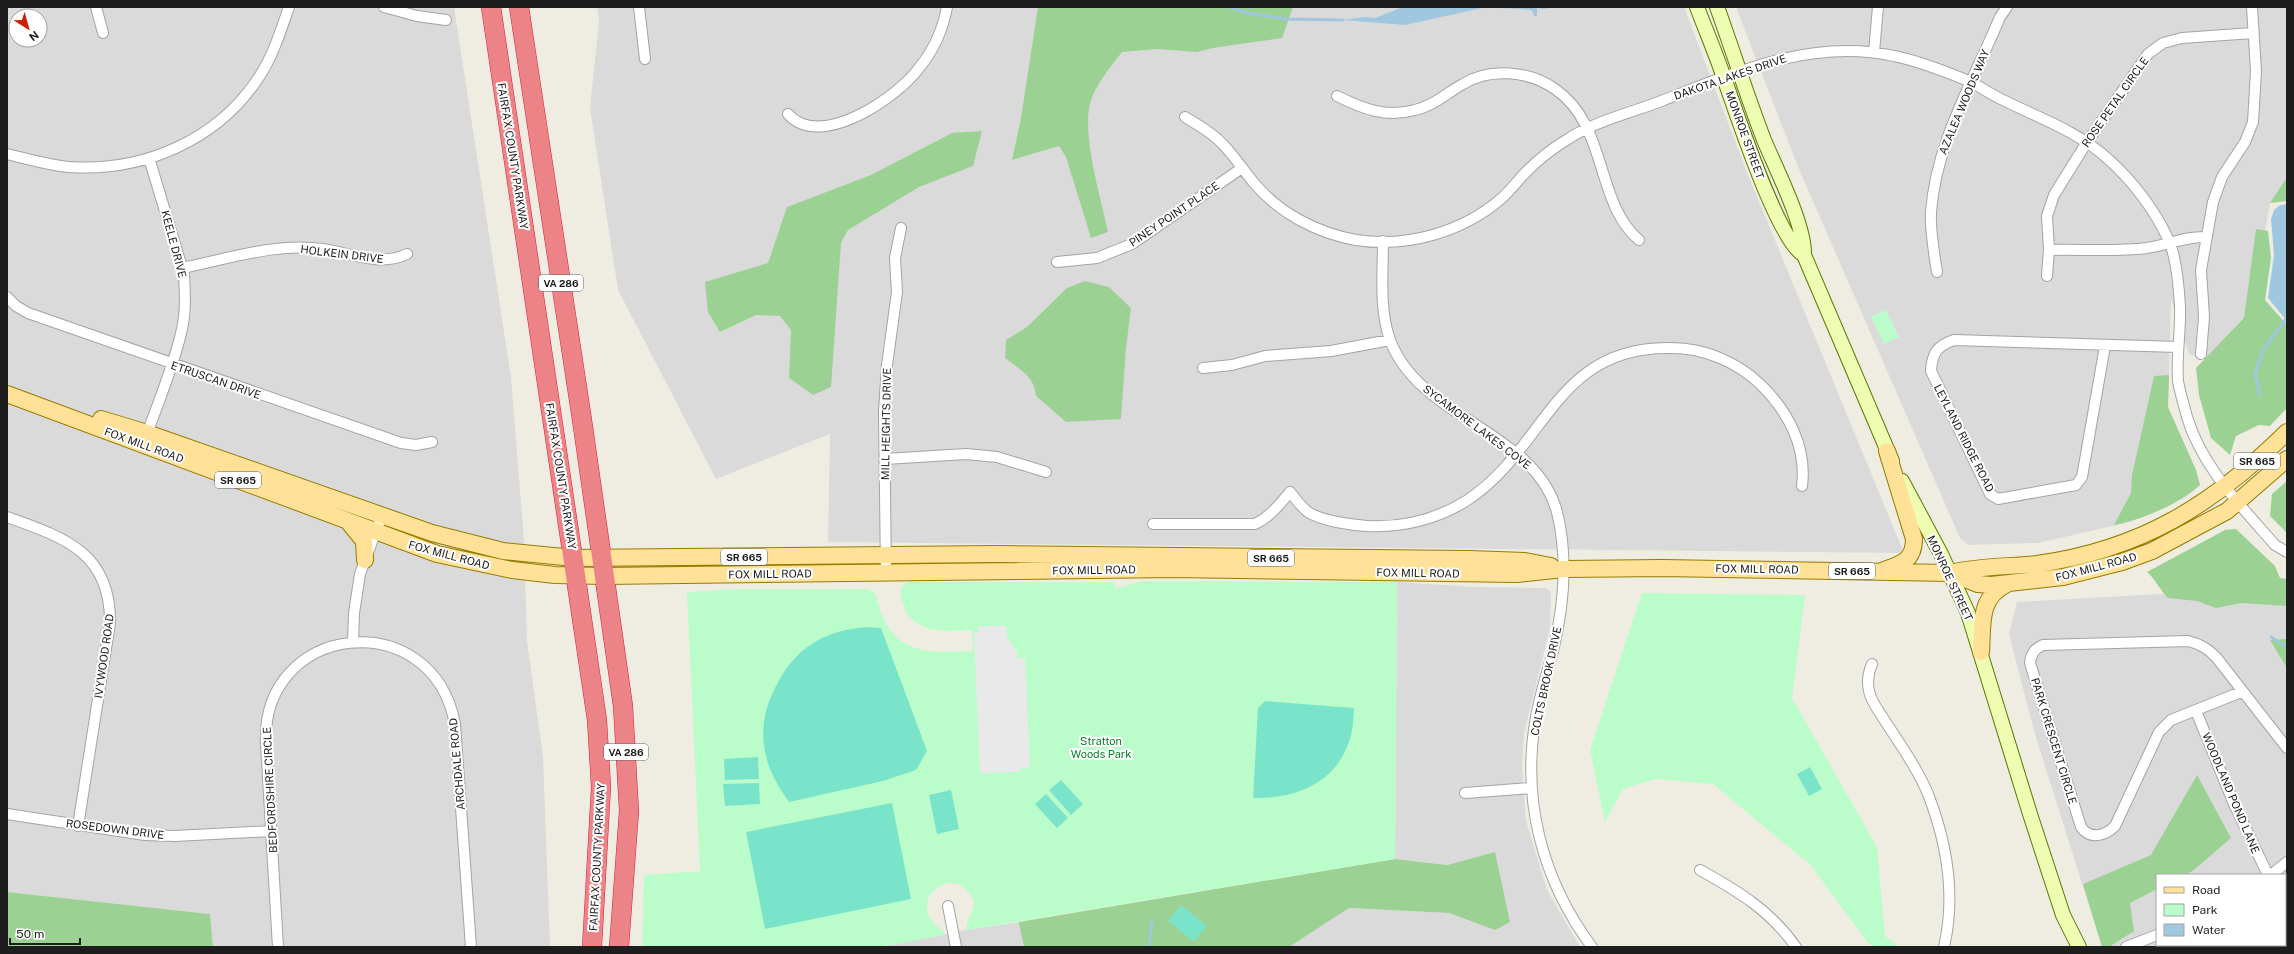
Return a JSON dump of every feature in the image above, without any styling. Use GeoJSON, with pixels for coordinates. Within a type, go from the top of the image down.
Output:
{"type":"FeatureCollection","features":[{"type":"Feature","properties":{"kind":"highway","name":"FAIRFAX COUNTY PARKWAY"},"geometry":{"type":"LineString","coordinates":[[491,7],[593,685],[600,760],[600,820],[592,947]]}},
{"type":"Feature","properties":{"kind":"highway","name":"VA 286"},"geometry":{"type":"LineString","coordinates":[[519,7],[623,706],[629,811],[619,947]]}},
{"type":"Feature","properties":{"kind":"main road","name":"MONROE STREET"},"geometry":{"type":"LineString","coordinates":[[1697,7],[1724,78],[1748,148],[1778,218],[1797,252],[1804,255]]}},
{"type":"Feature","properties":{"kind":"main road","name":"MONROE STREET"},"geometry":{"type":"LineString","coordinates":[[1717,7],[1764,139],[1788,198],[1804,244],[1804,255],[1887,451],[1950,572],[1968,613],[2022,790],[2063,914],[2078,947]]}},
{"type":"Feature","properties":{"kind":"main road","name":"FOX MILL ROAD"},"geometry":{"type":"LineString","coordinates":[[7,388],[145,439],[376,532],[437,554],[480,565],[546,575],[575,567]]}},
{"type":"Feature","properties":{"kind":"main road","name":"FOX MILL ROAD"},"geometry":{"type":"LineString","coordinates":[[7,394],[382,515],[432,533],[475,545],[528,555],[575,567],[603,568],[886,573],[1173,569],[1517,574],[1564,569],[1737,568],[1877,572],[1950,572],[1972,568],[2037,564],[2109,547],[2135,538],[2232,495],[2287,459]]}},
{"type":"Feature","properties":{"kind":"main road","name":"FOX MILL ROAD"},"geometry":{"type":"LineString","coordinates":[[1950,572],[1978,584],[2009,584],[2063,577],[2122,562],[2179,537],[2227,511],[2232,495],[2287,432]]}},
{"type":"Feature","properties":{"kind":"main road"},"geometry":{"type":"LineString","coordinates":[[1877,572],[1908,560],[1914,549],[1914,540],[1887,451]]}},
{"type":"Feature","properties":{"kind":"main road"},"geometry":{"type":"LineString","coordinates":[[346,520],[363,538],[365,560]]}},
{"type":"Feature","properties":{"kind":"main road","name":"FOX MILL ROAD"},"geometry":{"type":"LineString","coordinates":[[603,568],[886,555],[996,554],[1469,559],[1525,561],[1564,569]]}},
{"type":"Feature","properties":{"kind":"main road"},"geometry":{"type":"LineString","coordinates":[[1981,652],[1986,602],[1992,593],[2009,584]]}},
{"type":"Feature","properties":{"kind":"main road","name":"MONROE STREET"},"geometry":{"type":"LineString","coordinates":[[2063,914],[2067,947]]}},
{"type":"Feature","properties":{"kind":"street"},"geometry":{"type":"LineString","coordinates":[[96,7],[103,33]]}},
{"type":"Feature","properties":{"kind":"street"},"geometry":{"type":"LineString","coordinates":[[7,154],[50,164],[88,167],[149,158],[183,145],[200,136],[217,124],[237,106],[260,75],[281,31],[288,7]]}},
{"type":"Feature","properties":{"kind":"street"},"geometry":{"type":"LineString","coordinates":[[384,7],[418,16],[446,20]]}},
{"type":"Feature","properties":{"kind":"street"},"geometry":{"type":"LineString","coordinates":[[639,7],[645,59]]}},
{"type":"Feature","properties":{"kind":"street"},"geometry":{"type":"LineString","coordinates":[[788,114],[800,123],[810,126],[828,125],[845,121],[887,100],[920,68],[936,40],[947,7]]}},
{"type":"Feature","properties":{"kind":"street"},"geometry":{"type":"LineString","coordinates":[[1874,52],[1878,7]]}},
{"type":"Feature","properties":{"kind":"street","name":"AZALEA WOODS WAY"},"geometry":{"type":"LineString","coordinates":[[1937,272],[1932,240],[1931,212],[1934,190],[1946,139],[2000,17],[2006,7]]}},
{"type":"Feature","properties":{"kind":"street"},"geometry":{"type":"LineString","coordinates":[[2201,354],[2204,317],[2201,270],[2213,202],[2222,177],[2246,142],[2253,122],[2256,71],[2252,7]]}},
{"type":"Feature","properties":{"kind":"street","name":"ROSE PETAL CIRCLE"},"geometry":{"type":"LineString","coordinates":[[2047,276],[2049,250],[2047,216],[2054,195],[2087,142],[2138,66],[2148,54],[2163,43],[2182,38],[2253,33]]}},
{"type":"Feature","properties":{"kind":"street","name":"DAKOTA LAKES DRIVE"},"geometry":{"type":"LineString","coordinates":[[1184,117],[1210,133],[1225,146],[1242,168],[1271,200],[1304,222],[1319,230],[1351,239],[1383,241],[1409,240],[1428,236],[1463,223],[1502,197],[1530,168],[1550,151],[1574,135],[1740,72],[1782,58],[1816,52],[1874,52],[1898,57],[1972,83],[2002,100],[2051,121],[2087,142],[2107,158],[2131,183],[2148,206],[2170,244],[2180,304],[2178,382],[2188,422],[2211,467],[2232,495],[2275,544],[2287,552]]}},
{"type":"Feature","properties":{"kind":"street"},"geometry":{"type":"LineString","coordinates":[[1337,96],[1372,112],[1403,113],[1428,106],[1470,80],[1485,75],[1508,73],[1525,75],[1554,88],[1567,98],[1587,129],[1598,152],[1621,220],[1628,231],[1639,240]]}},
{"type":"Feature","properties":{"kind":"street","name":"KEELE DRIVE"},"geometry":{"type":"LineString","coordinates":[[145,439],[171,364],[184,318],[185,294],[182,268],[149,158]]}},
{"type":"Feature","properties":{"kind":"street","name":"PINEY POINT PLACE"},"geometry":{"type":"LineString","coordinates":[[1057,262],[1097,258],[1132,244],[1242,168]]}},
{"type":"Feature","properties":{"kind":"street","name":"MILL HEIGHTS DRIVE"},"geometry":{"type":"LineString","coordinates":[[886,573],[884,412],[887,364],[897,292],[895,258],[901,228]]}},
{"type":"Feature","properties":{"kind":"street"},"geometry":{"type":"LineString","coordinates":[[2049,250],[2146,248],[2170,244],[2188,237],[2206,237]]}},
{"type":"Feature","properties":{"kind":"street","name":"SYCAMORE LAKES COVE"},"geometry":{"type":"LineString","coordinates":[[1383,241],[1382,301],[1390,340],[1403,364],[1426,390],[1516,454],[1534,470],[1553,500],[1561,533],[1564,569]]}},
{"type":"Feature","properties":{"kind":"street","name":"HOLKEIN DRIVE"},"geometry":{"type":"LineString","coordinates":[[182,268],[292,247],[324,249],[382,260],[392,260],[407,254]]}},
{"type":"Feature","properties":{"kind":"street","name":"ETRUSCAN DRIVE"},"geometry":{"type":"LineString","coordinates":[[7,297],[16,306],[28,313],[401,443],[416,445],[432,442]]}},
{"type":"Feature","properties":{"kind":"street"},"geometry":{"type":"LineString","coordinates":[[1203,368],[1232,365],[1265,356],[1331,351],[1390,340]]}},
{"type":"Feature","properties":{"kind":"street","name":"LEYLAND RIDGE ROAD"},"geometry":{"type":"LineString","coordinates":[[2105,346],[2082,477],[2076,485],[1998,500],[1990,494],[1931,371],[1932,360],[1941,345],[1954,340],[2105,346],[2178,347]]}},
{"type":"Feature","properties":{"kind":"street"},"geometry":{"type":"LineString","coordinates":[[1153,524],[1255,524],[1274,511],[1290,492],[1308,512],[1347,524],[1389,527],[1431,518],[1466,501],[1491,481],[1516,454],[1561,394],[1590,370],[1618,355],[1639,350],[1680,348],[1710,354],[1733,364],[1755,379],[1771,395],[1785,413],[1799,443],[1803,462],[1802,486]]}},
{"type":"Feature","properties":{"kind":"street"},"geometry":{"type":"LineString","coordinates":[[885,459],[966,454],[997,457],[1046,472]]}},
{"type":"Feature","properties":{"kind":"street"},"geometry":{"type":"LineString","coordinates":[[353,641],[356,593],[365,560],[382,515]]}},
{"type":"Feature","properties":{"kind":"street","name":"IVYWOOD ROAD"},"geometry":{"type":"LineString","coordinates":[[7,517],[51,533],[76,547],[96,569],[108,594],[110,623],[78,826]]}},
{"type":"Feature","properties":{"kind":"street","name":"COLTS BROOK DRIVE"},"geometry":{"type":"LineString","coordinates":[[1564,569],[1556,634],[1536,715],[1531,751],[1531,788],[1537,830],[1547,864],[1568,912],[1592,947]]}},
{"type":"Feature","properties":{"kind":"street","name":"BEDFORDSHIRE CIRCLE"},"geometry":{"type":"LineString","coordinates":[[278,947],[265,728],[274,696],[286,679],[308,658],[325,648],[353,641]]}},
{"type":"Feature","properties":{"kind":"street","name":"ARCHDALE ROAD"},"geometry":{"type":"LineString","coordinates":[[353,641],[385,645],[408,654],[434,676],[448,698],[455,724],[471,947]]}},
{"type":"Feature","properties":{"kind":"street","name":"PARK CRESCENT CIRCLE"},"geometry":{"type":"LineString","coordinates":[[2241,692],[2171,720],[2164,725],[2159,732],[2115,826],[2110,831],[2099,836],[2092,835],[2084,832],[2081,827],[2030,663],[2030,657],[2036,648],[2043,645],[2188,641],[2204,646],[2210,651],[2241,692],[2287,748]]}},
{"type":"Feature","properties":{"kind":"street"},"geometry":{"type":"LineString","coordinates":[[1872,664],[1868,679],[1872,699],[1920,779],[1934,812],[1943,841],[1949,880],[1949,909],[1944,947]]}},
{"type":"Feature","properties":{"kind":"street","name":"WOODLAND POND LANE"},"geometry":{"type":"LineString","coordinates":[[2196,711],[2234,804],[2268,874]]}},
{"type":"Feature","properties":{"kind":"street"},"geometry":{"type":"LineString","coordinates":[[1465,793],[1531,788]]}},
{"type":"Feature","properties":{"kind":"street","name":"ROSEDOWN DRIVE"},"geometry":{"type":"LineString","coordinates":[[7,814],[145,835],[175,836],[271,831]]}},
{"type":"Feature","properties":{"kind":"street"},"geometry":{"type":"LineString","coordinates":[[2272,874],[2287,862]]}},
{"type":"Feature","properties":{"kind":"street"},"geometry":{"type":"LineString","coordinates":[[1700,870],[1757,904],[1777,923],[1796,947]]}},
{"type":"Feature","properties":{"kind":"street"},"geometry":{"type":"LineString","coordinates":[[948,906],[956,947]]}},
{"type":"Feature","properties":{"kind":"street"},"geometry":{"type":"LineString","coordinates":[[2126,947],[2156,936]]}},
{"type":"Feature","properties":{"kind":"shaded area"},"geometry":{"type":"Polygon","coordinates":[[[7,7],[454,7],[511,377],[524,540],[527,641],[543,757],[550,947],[213,947],[210,914],[7,892],[7,7]]]}},
{"type":"Feature","properties":{"kind":"shaded area"},"geometry":{"type":"Polygon","coordinates":[[[597,7],[1684,7],[1746,170],[1904,553],[828,542],[830,434],[716,479],[618,290],[590,108],[599,21],[597,7]]]}},
{"type":"Feature","properties":{"kind":"shaded area"},"geometry":{"type":"Polygon","coordinates":[[[1736,7],[2287,7],[2287,177],[2270,203],[2255,293],[2245,327],[2215,363],[2189,354],[2171,299],[2168,407],[2196,470],[2200,485],[2186,497],[2130,522],[2038,543],[1968,545],[1960,538],[1798,167],[1736,7]]]}},
{"type":"Feature","properties":{"kind":"shaded area"},"geometry":{"type":"Polygon","coordinates":[[[1397,582],[1475,587],[1546,588],[1551,592],[1550,628],[1524,733],[1522,767],[1526,821],[1547,890],[1580,947],[1289,947],[1348,908],[1449,913],[1494,929],[1495,852],[1447,865],[1395,859],[1397,582]]]}},
{"type":"Feature","properties":{"kind":"shaded area"},"geometry":{"type":"Polygon","coordinates":[[[2231,590],[2287,593],[2287,947],[2102,947],[2034,731],[2009,634],[2017,602],[2231,590]]]}},
{"type":"Feature","properties":{"kind":"shaded area"},"geometry":{"type":"Polygon","coordinates":[[[978,626],[1006,626],[1007,638],[1017,652],[1018,659],[1025,658],[1030,767],[1021,768],[1021,772],[980,773],[974,633],[979,632],[978,626]]]}},
{"type":"Feature","properties":{"kind":"shaded area"},"geometry":{"type":"Polygon","coordinates":[[[1019,922],[1024,947],[880,947],[966,930],[1019,922]]]}},
{"type":"Feature","properties":{"kind":"green space"},"geometry":{"type":"Polygon","coordinates":[[[1038,7],[1293,7],[1282,38],[1213,48],[1197,52],[1157,49],[1122,52],[1099,84],[1090,104],[1088,133],[1090,150],[1108,232],[1091,238],[1066,157],[1059,146],[1012,160],[1021,118],[1038,7]]]}},
{"type":"Feature","properties":{"kind":"green space"},"geometry":{"type":"Polygon","coordinates":[[[982,131],[973,166],[919,187],[848,230],[841,243],[831,387],[813,395],[789,378],[791,330],[780,316],[756,315],[720,332],[708,312],[705,282],[768,263],[787,207],[871,175],[952,133],[982,131]]]}},
{"type":"Feature","properties":{"kind":"green space"},"geometry":{"type":"Polygon","coordinates":[[[2287,177],[2287,201],[2270,203],[2287,177]]]}},
{"type":"Feature","properties":{"kind":"green space"},"geometry":{"type":"Polygon","coordinates":[[[2256,229],[2268,231],[2271,258],[2265,300],[2287,325],[2287,408],[2270,426],[2259,425],[2236,436],[2230,455],[2211,438],[2199,395],[2196,368],[2244,318],[2256,229]]]}},
{"type":"Feature","properties":{"kind":"green space"},"geometry":{"type":"Polygon","coordinates":[[[1085,281],[1109,287],[1131,308],[1126,348],[1121,419],[1066,422],[1036,396],[1033,384],[1026,374],[1005,358],[1006,340],[1027,327],[1067,288],[1085,281]]]}},
{"type":"Feature","properties":{"kind":"green space"},"geometry":{"type":"Polygon","coordinates":[[[1886,310],[1899,337],[1884,344],[1871,317],[1886,310]]]}},
{"type":"Feature","properties":{"kind":"green space"},"geometry":{"type":"Polygon","coordinates":[[[2169,375],[2168,407],[2196,470],[2200,485],[2171,505],[2137,519],[2114,525],[2131,493],[2132,475],[2154,376],[2169,375]]]}},
{"type":"Feature","properties":{"kind":"green space"},"geometry":{"type":"Polygon","coordinates":[[[2287,481],[2287,533],[2270,516],[2272,494],[2287,481]]]}},
{"type":"Feature","properties":{"kind":"green space"},"geometry":{"type":"Polygon","coordinates":[[[2236,529],[2275,566],[2280,578],[2287,579],[2287,606],[2241,603],[2216,608],[2197,601],[2168,598],[2147,572],[2225,530],[2236,529]]]}},
{"type":"Feature","properties":{"kind":"green space","name":"Stratton Woods Park"},"geometry":{"type":"Polygon","coordinates":[[[1142,581],[1397,582],[1395,859],[966,930],[974,903],[968,892],[961,885],[948,883],[933,891],[927,905],[927,910],[931,919],[945,935],[880,947],[642,947],[644,875],[700,871],[687,592],[738,589],[868,589],[875,593],[881,613],[889,628],[898,639],[909,646],[922,650],[954,652],[973,651],[972,630],[952,631],[932,629],[915,622],[908,615],[902,602],[901,591],[904,584],[909,582],[1115,582],[1115,589],[1142,581]]]}},
{"type":"Feature","properties":{"kind":"green space"},"geometry":{"type":"Polygon","coordinates":[[[1642,593],[1805,595],[1792,698],[1877,847],[1885,936],[1900,947],[1874,947],[1868,943],[1804,856],[1808,863],[1713,784],[1656,779],[1623,789],[1605,822],[1590,750],[1642,593]]]}},
{"type":"Feature","properties":{"kind":"green space"},"geometry":{"type":"Polygon","coordinates":[[[865,627],[881,628],[927,751],[916,770],[883,781],[789,802],[772,774],[764,747],[764,721],[771,696],[791,663],[811,644],[835,633],[865,627]]]}},
{"type":"Feature","properties":{"kind":"green space"},"geometry":{"type":"Polygon","coordinates":[[[2287,639],[2287,668],[2270,640],[2287,639]]]}},
{"type":"Feature","properties":{"kind":"green space"},"geometry":{"type":"Polygon","coordinates":[[[1265,701],[1354,708],[1352,730],[1347,748],[1338,764],[1326,777],[1311,786],[1294,793],[1274,797],[1253,798],[1258,708],[1265,701]]]}},
{"type":"Feature","properties":{"kind":"green space"},"geometry":{"type":"Polygon","coordinates":[[[758,757],[759,779],[725,780],[724,759],[758,757]]]}},
{"type":"Feature","properties":{"kind":"green space"},"geometry":{"type":"Polygon","coordinates":[[[1810,767],[1822,789],[1809,796],[1797,774],[1810,767]]]}},
{"type":"Feature","properties":{"kind":"green space"},"geometry":{"type":"Polygon","coordinates":[[[2197,775],[2231,838],[2194,870],[2187,874],[2156,874],[2156,890],[2130,903],[2134,931],[2109,947],[2102,947],[2083,884],[2151,855],[2197,775]]]}},
{"type":"Feature","properties":{"kind":"green space"},"geometry":{"type":"Polygon","coordinates":[[[1061,780],[1083,804],[1071,815],[1049,790],[1061,780]]]}},
{"type":"Feature","properties":{"kind":"green space"},"geometry":{"type":"Polygon","coordinates":[[[759,783],[760,804],[725,806],[723,784],[759,783]]]}},
{"type":"Feature","properties":{"kind":"green space"},"geometry":{"type":"Polygon","coordinates":[[[951,790],[959,829],[937,834],[929,795],[951,790]]]}},
{"type":"Feature","properties":{"kind":"green space"},"geometry":{"type":"Polygon","coordinates":[[[1046,794],[1068,818],[1057,828],[1035,804],[1046,794]]]}},
{"type":"Feature","properties":{"kind":"green space"},"geometry":{"type":"Polygon","coordinates":[[[892,803],[911,899],[765,929],[746,832],[892,803]]]}},
{"type":"Feature","properties":{"kind":"green space"},"geometry":{"type":"Polygon","coordinates":[[[1495,852],[1510,922],[1495,930],[1449,913],[1349,908],[1289,947],[1024,947],[1019,924],[1019,922],[1395,859],[1447,865],[1495,852]]]}},
{"type":"Feature","properties":{"kind":"green space"},"geometry":{"type":"Polygon","coordinates":[[[7,892],[210,914],[213,947],[7,947],[7,892]]]}},
{"type":"Feature","properties":{"kind":"green space"},"geometry":{"type":"Polygon","coordinates":[[[1181,905],[1207,926],[1194,942],[1168,921],[1181,905]]]}},
{"type":"Feature","properties":{"kind":"water"},"geometry":{"type":"Polygon","coordinates":[[[1403,7],[1487,7],[1405,25],[1343,20],[1364,17],[1375,18],[1403,7]]]}},
{"type":"Feature","properties":{"kind":"water"},"geometry":{"type":"Polygon","coordinates":[[[1487,7],[1554,7],[1544,9],[1537,8],[1537,16],[1534,16],[1532,10],[1487,7]]]}},
{"type":"Feature","properties":{"kind":"water"},"geometry":{"type":"Polygon","coordinates":[[[2287,204],[2287,321],[2268,298],[2274,255],[2271,219],[2274,210],[2280,205],[2287,204]]]}},
{"type":"Feature","properties":{"kind":"waterway"},"geometry":{"type":"LineString","coordinates":[[1230,7],[1247,13],[1286,19],[1343,20]]}},
{"type":"Feature","properties":{"kind":"waterway"},"geometry":{"type":"LineString","coordinates":[[2260,394],[2255,374],[2263,350],[2286,319]]}},
{"type":"Feature","properties":{"kind":"waterway"},"geometry":{"type":"LineString","coordinates":[[2271,637],[2287,647]]}},
{"type":"Feature","properties":{"kind":"waterway"},"geometry":{"type":"LineString","coordinates":[[1149,947],[1152,920]]}}]}
